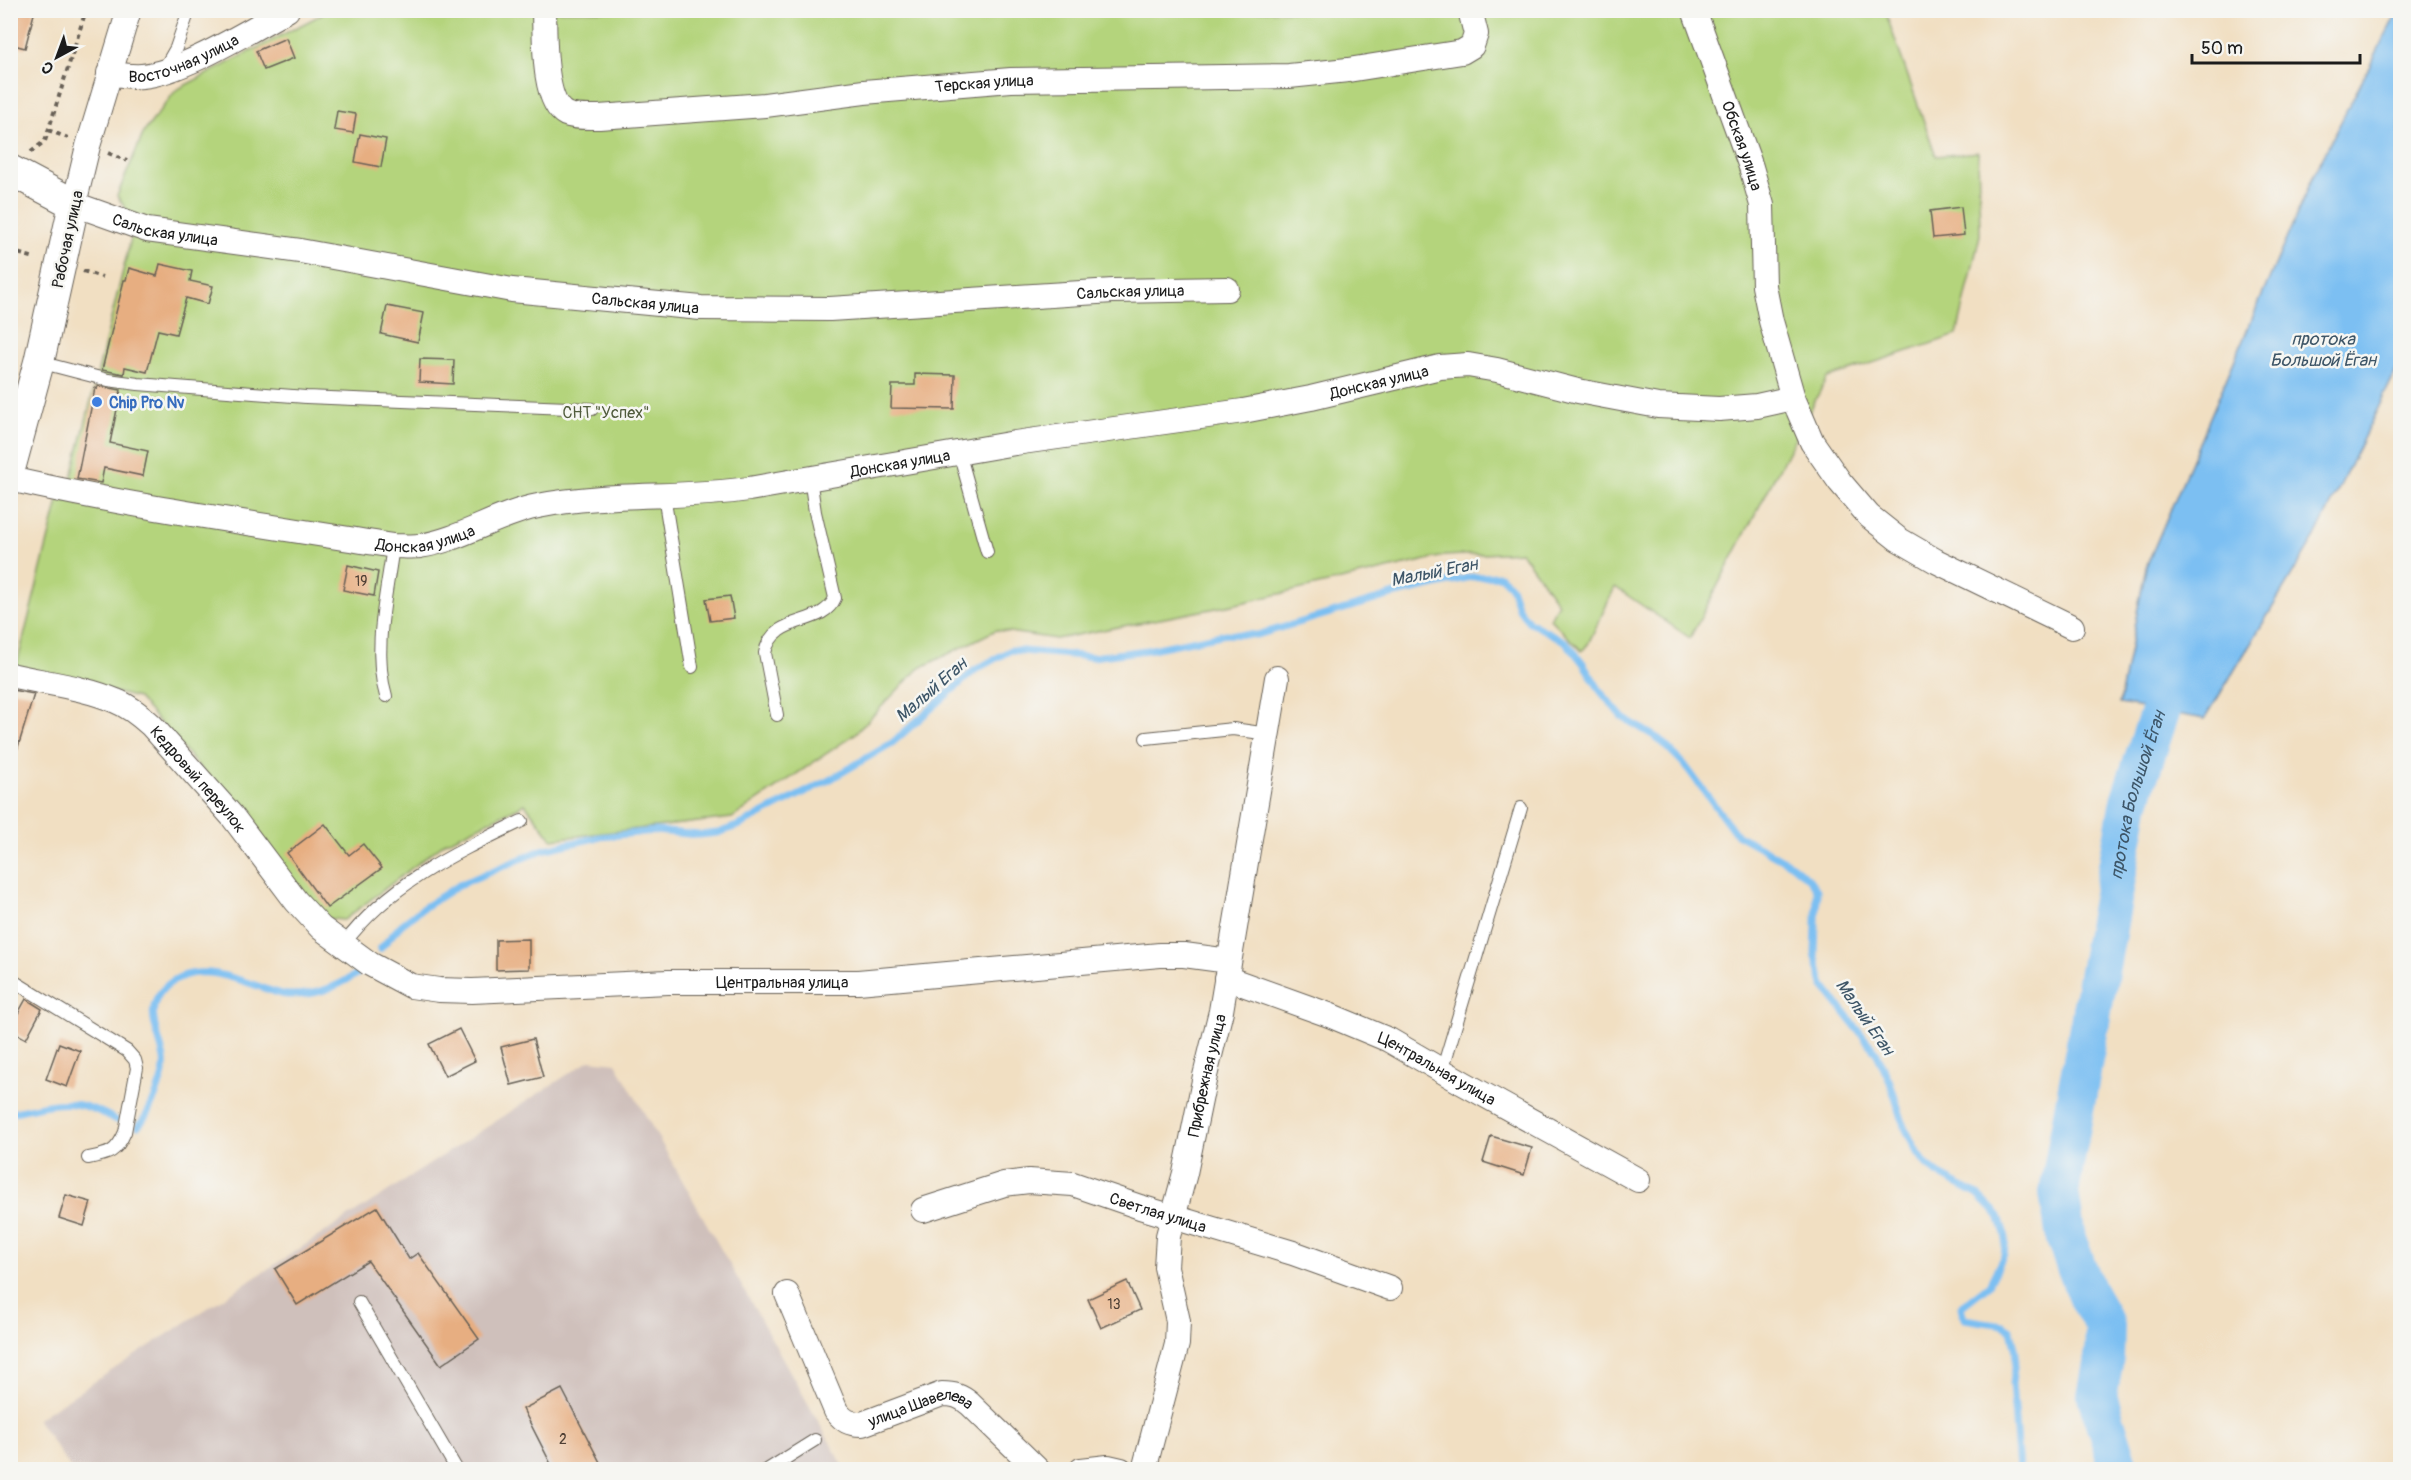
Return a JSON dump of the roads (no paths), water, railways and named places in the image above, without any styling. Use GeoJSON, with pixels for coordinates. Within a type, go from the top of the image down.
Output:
{"type":"FeatureCollection","features":[{"type":"Feature","properties":{"kind":"street","name":"Рабочая улица"},"geometry":{"type":"LineString","coordinates":[[10,469],[39,362],[74,204],[109,73],[129,10]]}},
{"type":"Feature","properties":{"kind":"street","name":"Терская улица"},"geometry":{"type":"LineString","coordinates":[[544,10],[549,86],[553,102],[565,114],[577,117],[599,117],[765,105],[864,92],[1011,80],[1289,76],[1348,70],[1462,52],[1473,46],[1476,34],[1470,10]]}},
{"type":"Feature","properties":{"kind":"street","name":"Обская улица"},"geometry":{"type":"LineString","coordinates":[[1694,10],[1751,167],[1762,205],[1764,286],[1771,321],[1793,398],[1812,442],[1840,482],[1876,522],[1898,539],[1936,561],[2072,627]]}},
{"type":"Feature","properties":{"kind":"street","name":"Восточная улица"},"geometry":{"type":"LineString","coordinates":[[109,73],[142,76],[162,73],[185,64],[275,13]]}},
{"type":"Feature","properties":{"kind":"street"},"geometry":{"type":"LineString","coordinates":[[16,173],[74,204]]}},
{"type":"Feature","properties":{"kind":"street","name":"Сальская улица"},"geometry":{"type":"LineString","coordinates":[[74,204],[147,230],[300,251],[512,290],[700,308],[830,309],[1113,291],[1227,289]]}},
{"type":"Feature","properties":{"kind":"street","name":"Донская улица"},"geometry":{"type":"LineString","coordinates":[[10,479],[78,495],[393,546],[420,546],[445,540],[538,506],[603,498],[707,495],[959,452],[1243,411],[1311,398],[1440,367],[1468,365],[1497,370],[1578,391],[1658,406],[1719,409],[1757,406],[1793,398]]}},
{"type":"Feature","properties":{"kind":"street","name":"Кедровый переулок"},"geometry":{"type":"LineString","coordinates":[[10,675],[102,696],[118,701],[136,712],[151,725],[232,816],[296,901],[321,927],[343,945]]}},
{"type":"Feature","properties":{"kind":"street","name":"Прибрежная улица"},"geometry":{"type":"LineString","coordinates":[[1144,1470],[1177,1344],[1178,1320],[1166,1266],[1168,1236],[1185,1173],[1228,970],[1277,678]]}},
{"type":"Feature","properties":{"kind":"street","name":"Центральная улица"},"geometry":{"type":"LineString","coordinates":[[343,945],[390,977],[411,986],[472,991],[668,982],[858,982],[1160,955],[1184,955],[1228,970],[1389,1040],[1638,1179]]}},
{"type":"Feature","properties":{"kind":"street","name":"Светлая улица"},"geometry":{"type":"LineString","coordinates":[[923,1210],[1004,1184],[1052,1181],[1073,1184],[1293,1253],[1390,1288]]}},
{"type":"Feature","properties":{"kind":"street","name":"улица Шавелева"},"geometry":{"type":"LineString","coordinates":[[787,1294],[836,1411],[843,1420],[852,1424],[862,1424],[942,1394],[952,1394],[962,1397],[970,1404],[1038,1470]]}},
{"type":"Feature","properties":{"kind":"street"},"geometry":{"type":"LineString","coordinates":[[1081,1470],[1108,1467],[1121,1470]]}},
{"type":"Feature","properties":{"kind":"lane"},"geometry":{"type":"LineString","coordinates":[[162,73],[176,48],[189,10]]}},
{"type":"Feature","properties":{"kind":"lane"},"geometry":{"type":"LineString","coordinates":[[39,362],[108,380],[138,384],[306,397],[592,409]]}},
{"type":"Feature","properties":{"kind":"lane"},"geometry":{"type":"LineString","coordinates":[[959,452],[987,552]]}},
{"type":"Feature","properties":{"kind":"lane"},"geometry":{"type":"LineString","coordinates":[[777,715],[765,653],[767,644],[781,629],[827,610],[835,598],[815,512],[810,478]]}},
{"type":"Feature","properties":{"kind":"lane"},"geometry":{"type":"LineString","coordinates":[[664,496],[692,667]]}},
{"type":"Feature","properties":{"kind":"lane"},"geometry":{"type":"LineString","coordinates":[[386,696],[380,676],[379,657],[393,546]]}},
{"type":"Feature","properties":{"kind":"lane"},"geometry":{"type":"LineString","coordinates":[[1146,738],[1233,729],[1268,734]]}},
{"type":"Feature","properties":{"kind":"lane"},"geometry":{"type":"LineString","coordinates":[[1442,1071],[1521,808]]}},
{"type":"Feature","properties":{"kind":"lane"},"geometry":{"type":"LineString","coordinates":[[343,945],[367,915],[389,896],[459,852],[522,821]]}},
{"type":"Feature","properties":{"kind":"lane"},"geometry":{"type":"LineString","coordinates":[[10,979],[127,1051],[135,1060],[137,1068],[121,1142],[108,1155],[88,1158]]}},
{"type":"Feature","properties":{"kind":"lane"},"geometry":{"type":"LineString","coordinates":[[359,1302],[457,1470]]}},
{"type":"Feature","properties":{"kind":"lane"},"geometry":{"type":"LineString","coordinates":[[767,1470],[814,1440]]}},
{"type":"Feature","properties":{"kind":"water","name":"протока Большой Ёган"},"geometry":{"type":"Polygon","coordinates":[[[2400,11],[2400,363],[2315,537],[2205,719],[2119,704],[2146,567],[2314,174],[2400,11]]]}},
{"type":"Feature","properties":{"kind":"waterway","name":"Малый Еган"},"geometry":{"type":"LineString","coordinates":[[380,949],[401,925],[459,885],[542,850],[599,837],[655,831],[699,835],[718,833],[740,825],[831,779],[892,743],[975,670],[1011,650],[1093,657],[1147,650],[1226,634],[1257,635],[1392,595],[1471,577],[1500,576],[1511,587],[1518,608],[1529,622],[1566,642],[1583,663],[1601,692],[1622,717],[1659,739],[1684,764],[1736,834],[1792,865],[1809,879],[1817,890],[1815,954],[1823,985],[1877,1054],[1890,1082],[1904,1126],[1926,1164],[1938,1174],[1978,1195],[1999,1216],[2006,1238],[2004,1255],[1989,1285],[1961,1307],[1964,1319],[2003,1325],[2011,1330],[2016,1352],[2012,1384],[2019,1470]]}},
{"type":"Feature","properties":{"kind":"waterway","name":"протока Большой Ёган"},"geometry":{"type":"LineString","coordinates":[[2120,1470],[2097,1396],[2104,1359],[2105,1326],[2086,1292],[2066,1239],[2059,1192],[2130,801],[2178,658]]}},
{"type":"Feature","properties":{"kind":"waterway","name":"Малый Еган"},"geometry":{"type":"LineString","coordinates":[[138,1126],[152,1104],[163,1074],[164,1059],[154,1022],[155,1004],[166,986],[177,978],[189,974],[215,974],[228,976],[282,994],[298,995],[324,990],[357,974]]}},
{"type":"Feature","properties":{"kind":"waterway","name":"Малый Еган"},"geometry":{"type":"LineString","coordinates":[[10,1113],[64,1103],[87,1107],[116,1120]]}},
{"type":"Feature","properties":{"kind":"place","name":"Chip Pro Nv"},"geometry":{"type":"Point","coordinates":[97,402]}},
{"type":"Feature","properties":{"kind":"park label","name":"СНТ \"Успех\""},"geometry":{"type":"Point","coordinates":[606,412]}}]}
